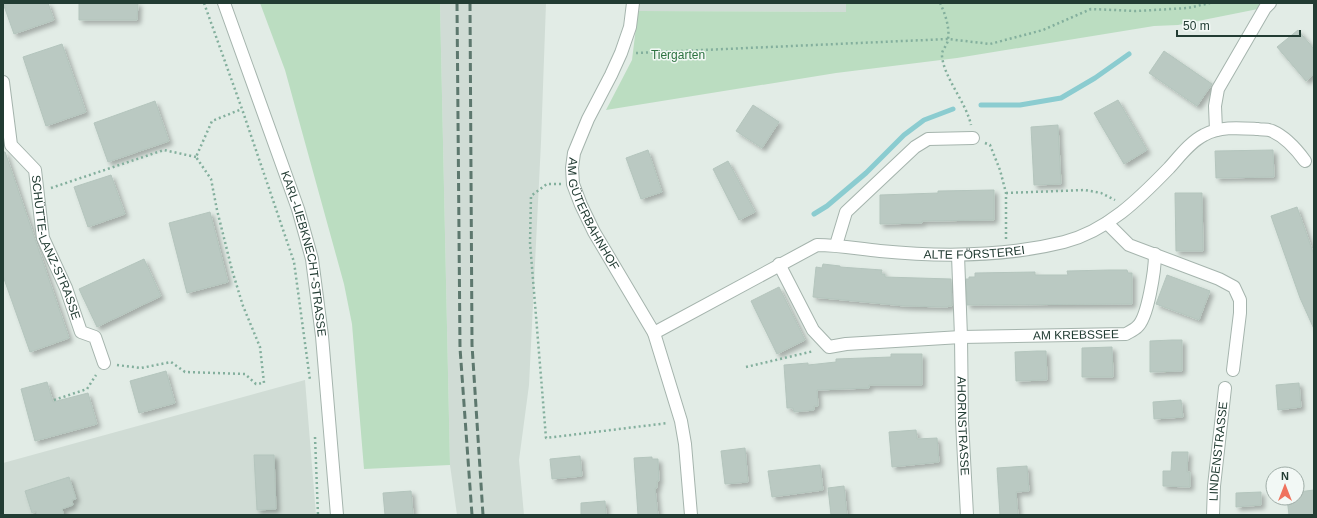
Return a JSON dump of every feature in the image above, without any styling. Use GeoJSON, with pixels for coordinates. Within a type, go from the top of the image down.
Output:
{"type":"FeatureCollection","features":[{"type":"Feature","properties":{"kind":"street","name":"KARL-LIEBKNECHT-STRASSE"},"geometry":{"type":"LineString","coordinates":[[224,3],[298,209],[312,259],[322,336],[337,515]]}},
{"type":"Feature","properties":{"kind":"street","name":"AM GÜTERBAHNHOF"},"geometry":{"type":"LineString","coordinates":[[633,3],[630,27],[621,53],[588,119],[574,153],[572,168],[573,184],[594,232],[654,333],[681,421],[685,444],[691,515]]}},
{"type":"Feature","properties":{"kind":"street"},"geometry":{"type":"LineString","coordinates":[[1216,130],[1215,106],[1218,89],[1265,8],[1270,3]]}},
{"type":"Feature","properties":{"kind":"street","name":"SCHÜTTE-LANZ-STRASSE"},"geometry":{"type":"LineString","coordinates":[[3,82],[11,145],[35,170],[43,238],[66,288],[81,332],[95,337],[104,363]]}},
{"type":"Feature","properties":{"kind":"street","name":"ALTE FÖRSTEREI"},"geometry":{"type":"LineString","coordinates":[[654,333],[817,244],[836,244],[880,251],[958,255],[1006,252],[1066,241],[1107,223],[1126,209],[1143,195],[1192,143],[1204,135],[1216,130],[1239,128],[1272,130],[1296,148],[1305,161]]}},
{"type":"Feature","properties":{"kind":"street"},"geometry":{"type":"LineString","coordinates":[[836,244],[846,212],[916,147],[928,139],[973,138]]}},
{"type":"Feature","properties":{"kind":"street"},"geometry":{"type":"LineString","coordinates":[[1107,223],[1129,245],[1219,279],[1234,287],[1240,300],[1234,370]]}},
{"type":"Feature","properties":{"kind":"street","name":"AM KREBSSEE"},"geometry":{"type":"LineString","coordinates":[[829,347],[846,344],[961,337],[1126,334],[1138,327],[1145,313],[1155,265],[1155,254]]}},
{"type":"Feature","properties":{"kind":"street"},"geometry":{"type":"LineString","coordinates":[[958,255],[961,337]]}},
{"type":"Feature","properties":{"kind":"street"},"geometry":{"type":"LineString","coordinates":[[779,264],[813,330],[829,347]]}},
{"type":"Feature","properties":{"kind":"street","name":"AHORNSTRASSE"},"geometry":{"type":"LineString","coordinates":[[961,337],[962,421],[967,515]]}},
{"type":"Feature","properties":{"kind":"street","name":"LINDENSTRASSE"},"geometry":{"type":"LineString","coordinates":[[1213,515],[1214,486],[1225,388]]}},
{"type":"Feature","properties":{"kind":"path"},"geometry":{"type":"LineString","coordinates":[[204,3],[294,262],[310,383]]}},
{"type":"Feature","properties":{"kind":"path"},"geometry":{"type":"LineString","coordinates":[[940,3],[946,15],[948,39]]}},
{"type":"Feature","properties":{"kind":"path"},"geometry":{"type":"LineString","coordinates":[[621,53],[948,39],[990,44],[1043,30],[1091,9],[1136,11],[1181,9],[1210,3]]}},
{"type":"Feature","properties":{"kind":"path"},"geometry":{"type":"LineString","coordinates":[[196,157],[212,121],[242,109]]}},
{"type":"Feature","properties":{"kind":"path"},"geometry":{"type":"LineString","coordinates":[[37,193],[164,150],[196,157],[211,179],[232,270],[243,306],[260,347],[264,383],[256,384],[245,374],[185,372],[170,362],[141,368],[104,363],[87,389],[54,400]]}},
{"type":"Feature","properties":{"kind":"path"},"geometry":{"type":"LineString","coordinates":[[573,184],[547,184],[531,196],[530,243],[546,438],[681,421]]}},
{"type":"Feature","properties":{"kind":"path"},"geometry":{"type":"LineString","coordinates":[[1006,193],[1085,190],[1101,193],[1119,202],[1126,209]]}},
{"type":"Feature","properties":{"kind":"path"},"geometry":{"type":"LineString","coordinates":[[746,367],[829,347]]}},
{"type":"Feature","properties":{"kind":"path"},"geometry":{"type":"LineString","coordinates":[[314,433],[318,515]]}},
{"type":"Feature","properties":{"kind":"shaded area"},"geometry":{"type":"Polygon","coordinates":[[[440,3],[546,3],[529,385],[519,460],[524,515],[457,515],[450,465],[440,3]]]}},
{"type":"Feature","properties":{"kind":"shaded area"},"geometry":{"type":"Polygon","coordinates":[[[638,3],[846,3],[846,12],[638,11],[638,3]]]}},
{"type":"Feature","properties":{"kind":"shaded area"},"geometry":{"type":"Polygon","coordinates":[[[305,380],[316,515],[3,515],[3,463],[305,380]]]}},
{"type":"Feature","properties":{"kind":"green space"},"geometry":{"type":"Polygon","coordinates":[[[260,3],[440,3],[450,465],[364,469],[352,324],[344,284],[285,70],[260,3]]]}},
{"type":"Feature","properties":{"kind":"green space","name":"Tiergarten"},"geometry":{"type":"Polygon","coordinates":[[[846,3],[1268,3],[1258,9],[1178,25],[1154,26],[957,58],[836,73],[606,110],[632,60],[638,11],[846,12],[846,3]]]}},
{"type":"Feature","properties":{"kind":"building"},"geometry":{"type":"Polygon","coordinates":[[[3,3],[48,3],[54,20],[14,34],[3,3]]]}},
{"type":"Feature","properties":{"kind":"building"},"geometry":{"type":"Polygon","coordinates":[[[79,3],[138,3],[137,20],[79,20],[79,3]]]}},
{"type":"Feature","properties":{"kind":"building"},"geometry":{"type":"Polygon","coordinates":[[[1298,30],[1314,49],[1314,74],[1306,81],[1277,47],[1298,30]]]}},
{"type":"Feature","properties":{"kind":"building"},"geometry":{"type":"Polygon","coordinates":[[[62,44],[86,112],[46,126],[23,57],[62,44]]]}},
{"type":"Feature","properties":{"kind":"building"},"geometry":{"type":"Polygon","coordinates":[[[1164,51],[1212,84],[1197,106],[1149,73],[1164,51]]]}},
{"type":"Feature","properties":{"kind":"building"},"geometry":{"type":"Polygon","coordinates":[[[1118,100],[1147,150],[1124,164],[1094,113],[1118,100]]]}},
{"type":"Feature","properties":{"kind":"building"},"geometry":{"type":"Polygon","coordinates":[[[155,101],[169,141],[108,162],[94,123],[155,101]]]}},
{"type":"Feature","properties":{"kind":"building"},"geometry":{"type":"Polygon","coordinates":[[[753,105],[779,122],[762,148],[736,131],[753,105]]]}},
{"type":"Feature","properties":{"kind":"building"},"geometry":{"type":"Polygon","coordinates":[[[1058,125],[1061,184],[1034,185],[1031,127],[1058,125]]]}},
{"type":"Feature","properties":{"kind":"building"},"geometry":{"type":"Polygon","coordinates":[[[648,150],[662,192],[641,199],[626,158],[648,150]]]}},
{"type":"Feature","properties":{"kind":"building"},"geometry":{"type":"Polygon","coordinates":[[[1273,150],[1274,177],[1216,178],[1215,151],[1273,150]]]}},
{"type":"Feature","properties":{"kind":"building"},"geometry":{"type":"Polygon","coordinates":[[[3,152],[5,152],[69,338],[30,352],[3,276],[3,152]]]}},
{"type":"Feature","properties":{"kind":"building"},"geometry":{"type":"Polygon","coordinates":[[[728,161],[755,212],[739,220],[713,169],[728,161]]]}},
{"type":"Feature","properties":{"kind":"building"},"geometry":{"type":"Polygon","coordinates":[[[111,175],[125,214],[88,227],[74,187],[111,175]]]}},
{"type":"Feature","properties":{"kind":"building"},"geometry":{"type":"Polygon","coordinates":[[[994,190],[994,220],[922,221],[922,223],[880,224],[880,195],[938,193],[938,191],[994,190]]]}},
{"type":"Feature","properties":{"kind":"building"},"geometry":{"type":"Polygon","coordinates":[[[1175,193],[1202,193],[1203,251],[1176,251],[1175,193]]]}},
{"type":"Feature","properties":{"kind":"building"},"geometry":{"type":"Polygon","coordinates":[[[1297,207],[1314,255],[1314,329],[1300,298],[1271,216],[1297,207]]]}},
{"type":"Feature","properties":{"kind":"building"},"geometry":{"type":"Polygon","coordinates":[[[210,212],[228,282],[187,293],[169,223],[210,212]]]}},
{"type":"Feature","properties":{"kind":"building"},"geometry":{"type":"Polygon","coordinates":[[[144,259],[161,296],[97,327],[79,289],[144,259]]]}},
{"type":"Feature","properties":{"kind":"building"},"geometry":{"type":"Polygon","coordinates":[[[823,264],[840,267],[882,270],[881,274],[885,274],[885,277],[951,279],[952,306],[905,306],[813,297],[816,267],[822,268],[823,264]]]}},
{"type":"Feature","properties":{"kind":"building"},"geometry":{"type":"Polygon","coordinates":[[[1127,270],[1128,273],[1132,273],[1132,304],[967,305],[966,279],[969,279],[969,277],[975,277],[975,273],[1035,272],[1035,275],[1068,275],[1067,271],[1127,270]]]}},
{"type":"Feature","properties":{"kind":"building"},"geometry":{"type":"Polygon","coordinates":[[[1167,275],[1210,291],[1199,320],[1156,304],[1167,275]]]}},
{"type":"Feature","properties":{"kind":"building"},"geometry":{"type":"Polygon","coordinates":[[[779,287],[805,340],[777,354],[751,301],[779,287]]]}},
{"type":"Feature","properties":{"kind":"building"},"geometry":{"type":"Polygon","coordinates":[[[1182,340],[1182,371],[1150,372],[1150,341],[1182,340]]]}},
{"type":"Feature","properties":{"kind":"building"},"geometry":{"type":"Polygon","coordinates":[[[1112,347],[1113,377],[1082,377],[1082,348],[1112,347]]]}},
{"type":"Feature","properties":{"kind":"building"},"geometry":{"type":"Polygon","coordinates":[[[1046,351],[1047,380],[1016,381],[1015,352],[1046,351]]]}},
{"type":"Feature","properties":{"kind":"building"},"geometry":{"type":"Polygon","coordinates":[[[891,354],[922,354],[922,385],[869,385],[869,388],[817,390],[818,406],[814,406],[814,410],[794,412],[793,408],[787,408],[784,365],[808,363],[808,365],[836,362],[836,359],[891,357],[891,354]]]}},
{"type":"Feature","properties":{"kind":"building"},"geometry":{"type":"Polygon","coordinates":[[[166,371],[175,403],[139,413],[130,381],[166,371]]]}},
{"type":"Feature","properties":{"kind":"building"},"geometry":{"type":"Polygon","coordinates":[[[47,382],[53,402],[88,393],[97,424],[35,441],[21,389],[47,382]]]}},
{"type":"Feature","properties":{"kind":"building"},"geometry":{"type":"Polygon","coordinates":[[[1299,383],[1301,407],[1278,410],[1276,385],[1299,383]]]}},
{"type":"Feature","properties":{"kind":"building"},"geometry":{"type":"Polygon","coordinates":[[[1181,400],[1183,417],[1154,419],[1153,402],[1181,400]]]}},
{"type":"Feature","properties":{"kind":"building"},"geometry":{"type":"Polygon","coordinates":[[[916,430],[917,439],[937,438],[939,462],[892,467],[889,432],[916,430]]]}},
{"type":"Feature","properties":{"kind":"building"},"geometry":{"type":"Polygon","coordinates":[[[745,448],[748,482],[725,484],[721,451],[745,448]]]}},
{"type":"Feature","properties":{"kind":"building"},"geometry":{"type":"Polygon","coordinates":[[[1172,452],[1188,452],[1187,472],[1190,472],[1190,487],[1163,486],[1163,471],[1171,471],[1172,452]]]}},
{"type":"Feature","properties":{"kind":"building"},"geometry":{"type":"Polygon","coordinates":[[[254,455],[274,455],[276,509],[257,510],[254,455]]]}},
{"type":"Feature","properties":{"kind":"building"},"geometry":{"type":"Polygon","coordinates":[[[580,456],[582,476],[552,479],[550,459],[580,456]]]}},
{"type":"Feature","properties":{"kind":"building"},"geometry":{"type":"Polygon","coordinates":[[[652,457],[652,459],[658,459],[659,481],[657,481],[657,488],[655,488],[658,515],[638,515],[634,458],[652,457]]]}},
{"type":"Feature","properties":{"kind":"building"},"geometry":{"type":"Polygon","coordinates":[[[820,465],[823,490],[772,497],[768,471],[820,465]]]}},
{"type":"Feature","properties":{"kind":"building"},"geometry":{"type":"Polygon","coordinates":[[[1027,466],[1029,491],[1016,492],[1018,515],[1000,515],[997,468],[1027,466]]]}},
{"type":"Feature","properties":{"kind":"building"},"geometry":{"type":"Polygon","coordinates":[[[69,477],[76,499],[72,500],[73,505],[62,509],[64,515],[37,515],[36,511],[32,513],[25,491],[69,477]]]}},
{"type":"Feature","properties":{"kind":"building"},"geometry":{"type":"Polygon","coordinates":[[[844,486],[847,515],[831,515],[828,488],[844,486]]]}},
{"type":"Feature","properties":{"kind":"building"},"geometry":{"type":"Polygon","coordinates":[[[1314,490],[1314,515],[1289,515],[1288,506],[1305,506],[1305,491],[1314,490]]]}},
{"type":"Feature","properties":{"kind":"building"},"geometry":{"type":"Polygon","coordinates":[[[411,491],[413,514],[385,515],[383,493],[411,491]]]}},
{"type":"Feature","properties":{"kind":"building"},"geometry":{"type":"Polygon","coordinates":[[[1261,492],[1261,505],[1236,507],[1236,493],[1261,492]]]}},
{"type":"Feature","properties":{"kind":"building"},"geometry":{"type":"Polygon","coordinates":[[[605,501],[606,515],[581,515],[581,503],[605,501]]]}},
{"type":"Feature","properties":{"kind":"waterway"},"geometry":{"type":"LineString","coordinates":[[981,105],[1020,105],[1061,98],[1095,78],[1129,54]]}},
{"type":"Feature","properties":{"kind":"waterway"},"geometry":{"type":"LineString","coordinates":[[814,214],[827,206],[866,173],[904,135],[924,120],[953,109]]}},
{"type":"Feature","properties":{"kind":"railway"},"geometry":{"type":"LineString","coordinates":[[457,3],[460,348],[472,515]]}},
{"type":"Feature","properties":{"kind":"railway"},"geometry":{"type":"LineString","coordinates":[[470,3],[472,345],[483,515]]}}]}
